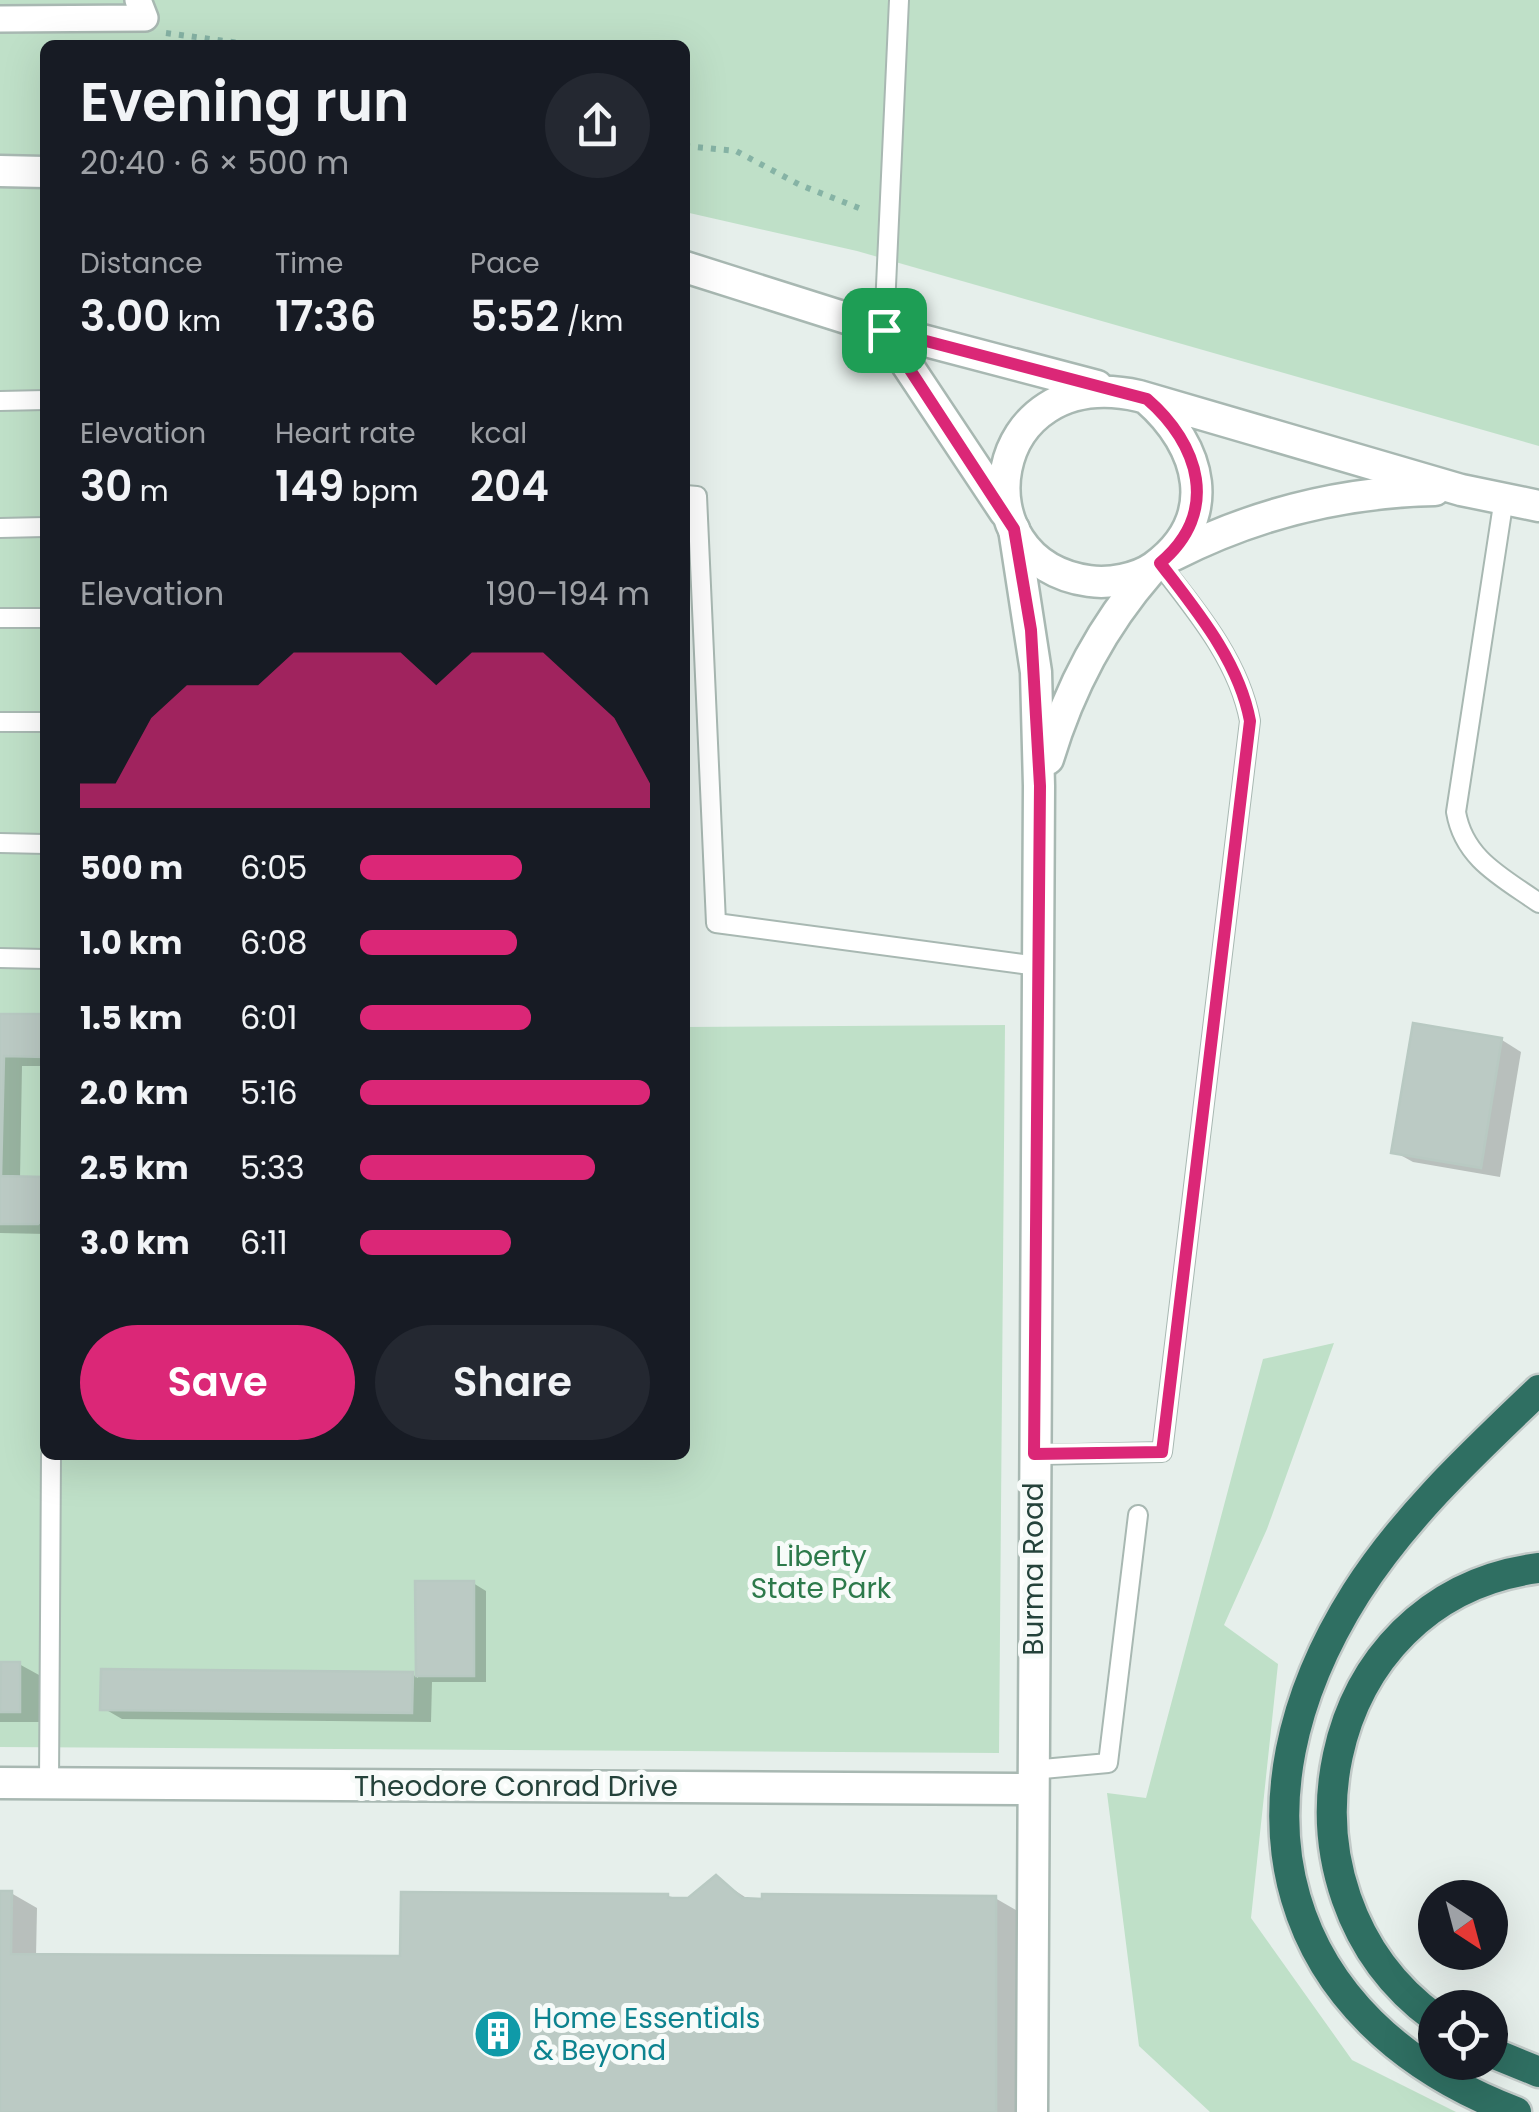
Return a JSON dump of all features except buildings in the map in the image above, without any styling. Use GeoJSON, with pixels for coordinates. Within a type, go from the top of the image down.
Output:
{"type":"FeatureCollection","features":[{"type":"Feature","properties":{"kind":"highway"},"geometry":{"type":"LineString","coordinates":[[1516,2112],[1425,2067],[1366,2020],[1343,1992],[1304,1927],[1291,1887],[1284,1811],[1286,1770],[1306,1694],[1356,1594],[1422,1507],[1539,1390]]}},
{"type":"Feature","properties":{"kind":"highway"},"geometry":{"type":"LineString","coordinates":[[1418,2002],[1379,1964],[1346,1907],[1331,1844],[1332,1778],[1339,1746],[1366,1682],[1411,1628],[1468,1591],[1539,1568]]}},
{"type":"Feature","properties":{"kind":"highway"},"geometry":{"type":"LineString","coordinates":[[1508,2059],[1539,2072]]}},
{"type":"Feature","properties":{"kind":"street"},"geometry":{"type":"LineString","coordinates":[[0,19],[142,9]]}},
{"type":"Feature","properties":{"kind":"street"},"geometry":{"type":"LineString","coordinates":[[0,171],[40,172]]}},
{"type":"Feature","properties":{"kind":"street"},"geometry":{"type":"LineString","coordinates":[[690,269],[884,330],[1143,398],[1461,490],[1539,506]]}},
{"type":"Feature","properties":{"kind":"street"},"geometry":{"type":"LineString","coordinates":[[884,330],[1038,560],[1076,579],[1118,581],[1234,527],[1318,503],[1412,490],[1461,490]]}},
{"type":"Feature","properties":{"kind":"street"},"geometry":{"type":"LineString","coordinates":[[1011,522],[1005,473],[1011,450],[1024,428],[1043,409],[1086,391],[1143,398],[1174,424],[1188,444],[1197,484],[1188,528],[1158,564]]}},
{"type":"Feature","properties":{"kind":"street","name":"Burma Road"},"geometry":{"type":"LineString","coordinates":[[1011,522],[1036,672],[1040,786],[1032,2112]]}},
{"type":"Feature","properties":{"kind":"street","name":"Burma Road"},"geometry":{"type":"LineString","coordinates":[[1040,786],[1055,736],[1089,655],[1109,622],[1158,564]]}},
{"type":"Feature","properties":{"kind":"street","name":"Theodore Conrad Drive"},"geometry":{"type":"LineString","coordinates":[[0,1783],[1032,1779]]}},
{"type":"Feature","properties":{"kind":"lane"},"geometry":{"type":"LineString","coordinates":[[884,330],[899,0]]}},
{"type":"Feature","properties":{"kind":"lane"},"geometry":{"type":"LineString","coordinates":[[0,401],[40,400]]}},
{"type":"Feature","properties":{"kind":"lane"},"geometry":{"type":"LineString","coordinates":[[690,495],[697,496],[716,924],[1038,966]]}},
{"type":"Feature","properties":{"kind":"lane"},"geometry":{"type":"LineString","coordinates":[[1504,498],[1456,812],[1460,836],[1475,858],[1539,903]]}},
{"type":"Feature","properties":{"kind":"lane"},"geometry":{"type":"LineString","coordinates":[[0,528],[40,527]]}},
{"type":"Feature","properties":{"kind":"lane"},"geometry":{"type":"LineString","coordinates":[[1034,1454],[1162,1452],[1250,721],[1246,697],[1231,666],[1158,564]]}},
{"type":"Feature","properties":{"kind":"lane"},"geometry":{"type":"LineString","coordinates":[[0,618],[40,618]]}},
{"type":"Feature","properties":{"kind":"lane"},"geometry":{"type":"LineString","coordinates":[[0,722],[40,722]]}},
{"type":"Feature","properties":{"kind":"lane"},"geometry":{"type":"LineString","coordinates":[[0,843],[40,844]]}},
{"type":"Feature","properties":{"kind":"lane"},"geometry":{"type":"LineString","coordinates":[[0,958],[40,959]]}},
{"type":"Feature","properties":{"kind":"lane"},"geometry":{"type":"LineString","coordinates":[[48,1784],[51,1460]]}},
{"type":"Feature","properties":{"kind":"lane"},"geometry":{"type":"LineString","coordinates":[[1032,1779],[1108,1764],[1138,1515]]}},
{"type":"Feature","properties":{"kind":"path"},"geometry":{"type":"LineString","coordinates":[[142,9],[179,38],[234,40]]}},
{"type":"Feature","properties":{"kind":"path"},"geometry":{"type":"LineString","coordinates":[[690,146],[736,150],[800,185],[864,210]]}},
{"type":"Feature","properties":{"kind":"green space","name":"Liberty State Park"},"geometry":{"type":"Polygon","coordinates":[[[0,0],[1539,0],[1539,446],[857,251],[690,213],[690,40],[40,40],[40,1460],[690,1460],[690,1027],[1005,1025],[999,1753],[0,1747],[0,0]]]}},
{"type":"Feature","properties":{"kind":"green space"},"geometry":{"type":"Polygon","coordinates":[[[1334,1343],[1267,1529],[1224,1625],[1278,1664],[1251,1918],[1352,2060],[1456,2112],[1210,2112],[1139,2046],[1107,1793],[1146,1798],[1263,1359],[1334,1343]]]}},
{"type":"Feature","properties":{"kind":"place","name":"Home Essentials & Beyond"},"geometry":{"type":"Point","coordinates":[498,2034]}},
{"type":"Feature","properties":{"kind":"route"},"geometry":{"type":"LineString","coordinates":[[884,330],[1147,399],[1174,424],[1188,444],[1194,463],[1195,506],[1188,528],[1160,563],[1194,606],[1231,666],[1246,697],[1250,721],[1162,1452],[1034,1454],[1040,786],[1031,630],[1014,529],[1007,514],[884,330]]}}]}
